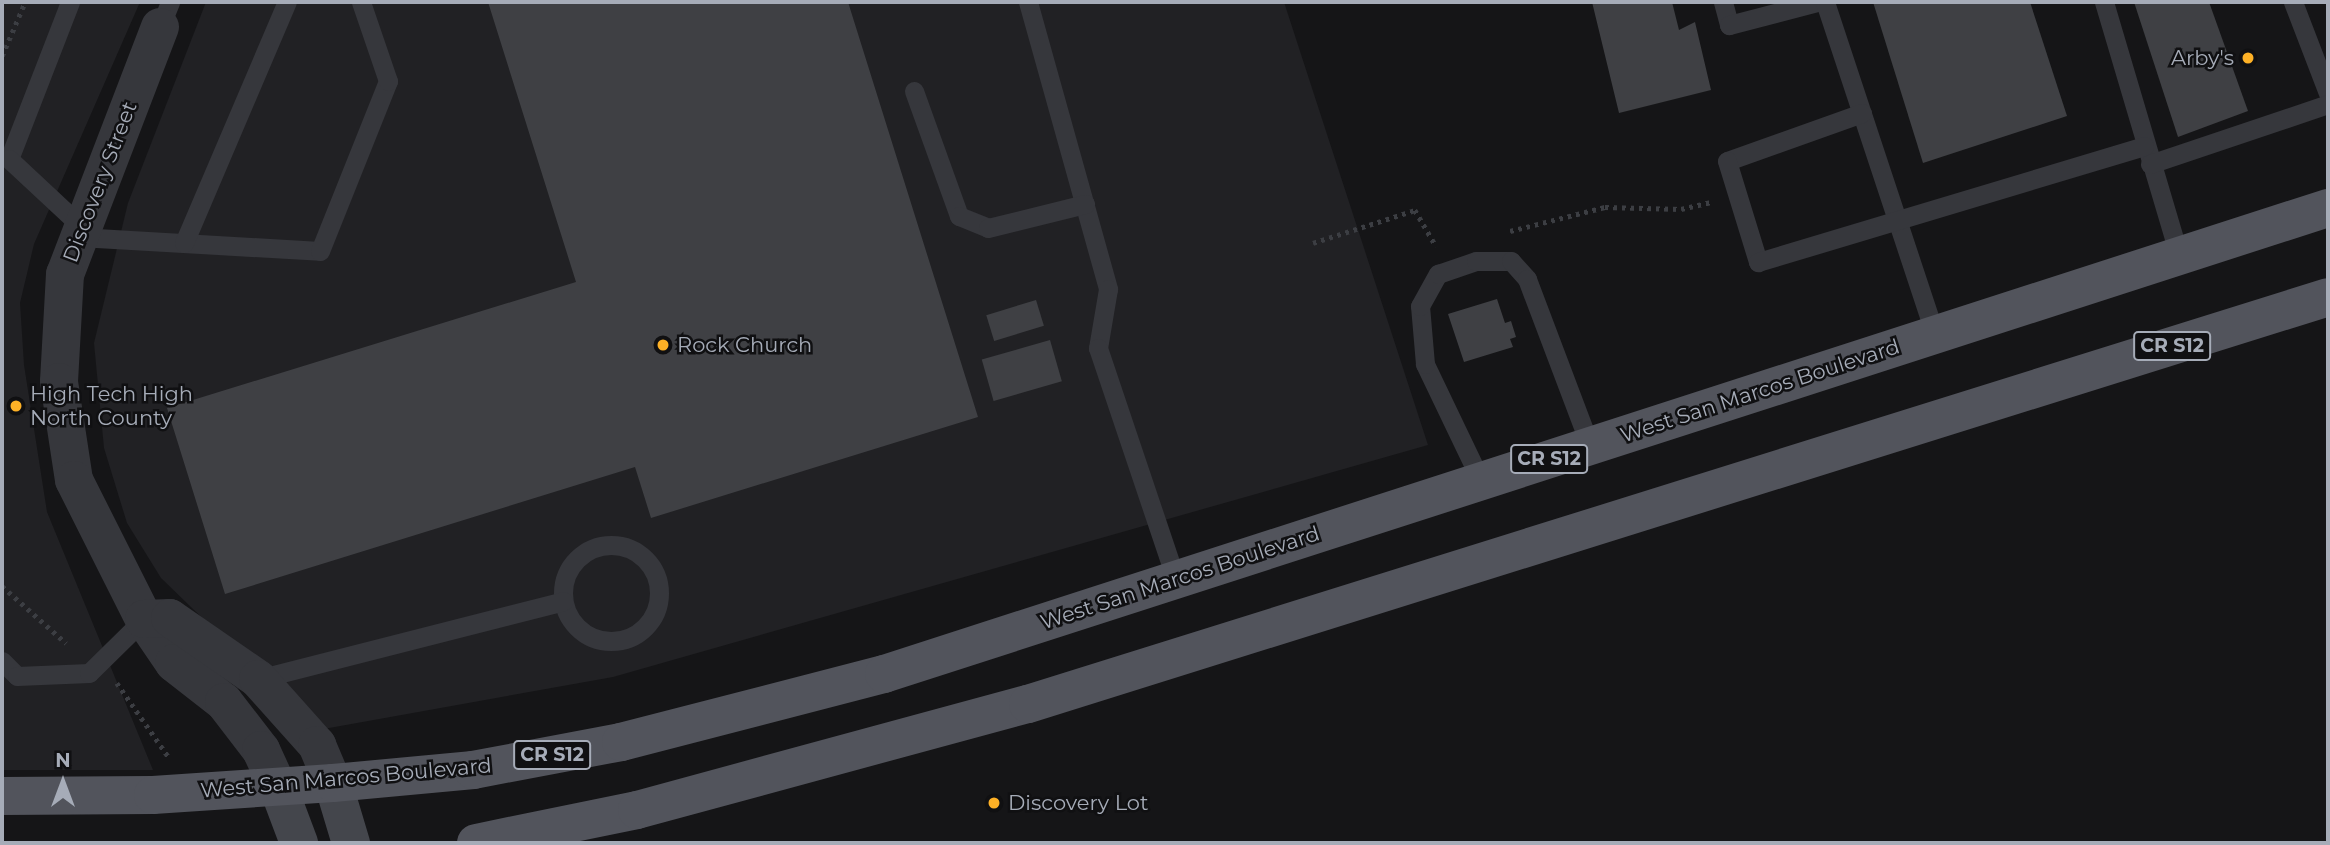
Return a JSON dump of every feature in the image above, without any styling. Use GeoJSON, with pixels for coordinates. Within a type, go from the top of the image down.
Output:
{"type":"FeatureCollection","features":[{"type":"Feature","properties":{"kind":"main road","name":"West San Marcos Boulevard"},"geometry":{"type":"LineString","coordinates":[[2,796],[153,795],[473,770],[621,742],[884,674],[2328,208]]}},
{"type":"Feature","properties":{"kind":"main road","name":"CR S12"},"geometry":{"type":"LineString","coordinates":[[476,843],[637,810],[1028,704],[2328,297]]}},
{"type":"Feature","properties":{"kind":"main road"},"geometry":{"type":"LineString","coordinates":[[333,782],[351,843]]}},
{"type":"Feature","properties":{"kind":"main road","name":"Discovery Street"},"geometry":{"type":"LineString","coordinates":[[278,787],[299,843]]}},
{"type":"Feature","properties":{"kind":"street","name":"Discovery Street"},"geometry":{"type":"LineString","coordinates":[[165,14],[65,274],[59,382],[74,480],[144,619],[174,663],[224,702],[261,750],[278,787]]}},
{"type":"Feature","properties":{"kind":"street"},"geometry":{"type":"LineString","coordinates":[[144,619],[170,618],[258,679],[317,746],[333,782]]}},
{"type":"Feature","properties":{"kind":"lane"},"geometry":{"type":"LineString","coordinates":[[70,2],[9,159],[81,232],[184,243],[320,251],[388,80],[361,2]]}},
{"type":"Feature","properties":{"kind":"lane"},"geometry":{"type":"LineString","coordinates":[[184,243],[287,2]]}},
{"type":"Feature","properties":{"kind":"lane"},"geometry":{"type":"LineString","coordinates":[[1028,2],[1108,289],[1098,348],[1176,580]]}},
{"type":"Feature","properties":{"kind":"lane"},"geometry":{"type":"LineString","coordinates":[[1723,2],[1729,25],[1817,2]]}},
{"type":"Feature","properties":{"kind":"lane"},"geometry":{"type":"LineString","coordinates":[[1825,2],[1935,335]]}},
{"type":"Feature","properties":{"kind":"lane"},"geometry":{"type":"LineString","coordinates":[[2104,2],[2179,256]]}},
{"type":"Feature","properties":{"kind":"lane"},"geometry":{"type":"LineString","coordinates":[[2293,2],[2328,93]]}},
{"type":"Feature","properties":{"kind":"lane"},"geometry":{"type":"LineString","coordinates":[[914,91],[959,216],[988,228],[1085,204]]}},
{"type":"Feature","properties":{"kind":"lane"},"geometry":{"type":"LineString","coordinates":[[1861,113],[1727,161],[1758,262],[1897,220],[2147,155],[2328,104]]}},
{"type":"Feature","properties":{"kind":"lane"},"geometry":{"type":"LineString","coordinates":[[1481,481],[1425,363],[1420,306],[1438,274],[1476,261],[1511,261],[1527,279],[1590,446]]}},
{"type":"Feature","properties":{"kind":"lane"},"geometry":{"type":"LineString","coordinates":[[614,545],[636,553],[653,568],[659,583],[656,613],[646,628],[614,642],[581,631],[563,601],[570,568],[598,547],[614,545]]}},
{"type":"Feature","properties":{"kind":"lane"},"geometry":{"type":"LineString","coordinates":[[258,679],[563,601]]}},
{"type":"Feature","properties":{"kind":"lane"},"geometry":{"type":"LineString","coordinates":[[2,661],[17,676],[89,673],[144,619]]}},
{"type":"Feature","properties":{"kind":"path"},"geometry":{"type":"LineString","coordinates":[[2,56],[25,2]]}},
{"type":"Feature","properties":{"kind":"path"},"geometry":{"type":"LineString","coordinates":[[1502,233],[1605,208],[1681,209],[1738,196]]}},
{"type":"Feature","properties":{"kind":"path"},"geometry":{"type":"LineString","coordinates":[[1313,243],[1416,210],[1437,249],[1450,246]]}},
{"type":"Feature","properties":{"kind":"path"},"geometry":{"type":"LineString","coordinates":[[2,586],[63,643],[79,642],[92,635],[102,662],[168,757]]}},
{"type":"Feature","properties":{"kind":"shaded area","name":"High Tech High North County"},"geometry":{"type":"Polygon","coordinates":[[[2,2],[140,2],[34,244],[20,303],[24,365],[47,512],[153,770],[2,770],[2,2]]]}},
{"type":"Feature","properties":{"kind":"shaded area"},"geometry":{"type":"Polygon","coordinates":[[[206,2],[1284,2],[1428,445],[613,677],[318,730],[161,578],[127,523],[104,448],[94,343],[128,203],[206,2]]]}},
{"type":"Feature","properties":{"kind":"building","name":"Rock Church"},"geometry":{"type":"Polygon","coordinates":[[[488,2],[848,2],[978,417],[651,518],[635,467],[225,594],[167,408],[576,282],[488,2]]]}},
{"type":"Feature","properties":{"kind":"building"},"geometry":{"type":"Polygon","coordinates":[[[1592,2],[1672,2],[1679,30],[1695,22],[1711,90],[1619,113],[1592,2]]]}},
{"type":"Feature","properties":{"kind":"building"},"geometry":{"type":"Polygon","coordinates":[[[1873,2],[2030,2],[2067,116],[1923,163],[1873,2]]]}},
{"type":"Feature","properties":{"kind":"building"},"geometry":{"type":"Polygon","coordinates":[[[2134,2],[2209,2],[2248,111],[2178,137],[2134,2]]]}},
{"type":"Feature","properties":{"kind":"building"},"geometry":{"type":"Polygon","coordinates":[[[1497,299],[1505,323],[1511,321],[1516,337],[1510,339],[1513,347],[1464,362],[1448,314],[1497,299]]]}},
{"type":"Feature","properties":{"kind":"building"},"geometry":{"type":"Polygon","coordinates":[[[1036,300],[1044,326],[994,341],[986,315],[1036,300]]]}},
{"type":"Feature","properties":{"kind":"building"},"geometry":{"type":"Polygon","coordinates":[[[1050,340],[1062,381],[994,401],[982,360],[1050,340]]]}},
{"type":"Feature","properties":{"kind":"place","name":"Arby's"},"geometry":{"type":"Point","coordinates":[2248,58]}},
{"type":"Feature","properties":{"kind":"place","name":"Rock Church"},"geometry":{"type":"Point","coordinates":[663,345]}},
{"type":"Feature","properties":{"kind":"place","name":"High Tech High North County"},"geometry":{"type":"Point","coordinates":[16,406]}},
{"type":"Feature","properties":{"kind":"place","name":"Discovery Lot"},"geometry":{"type":"Point","coordinates":[994,803]}}]}
